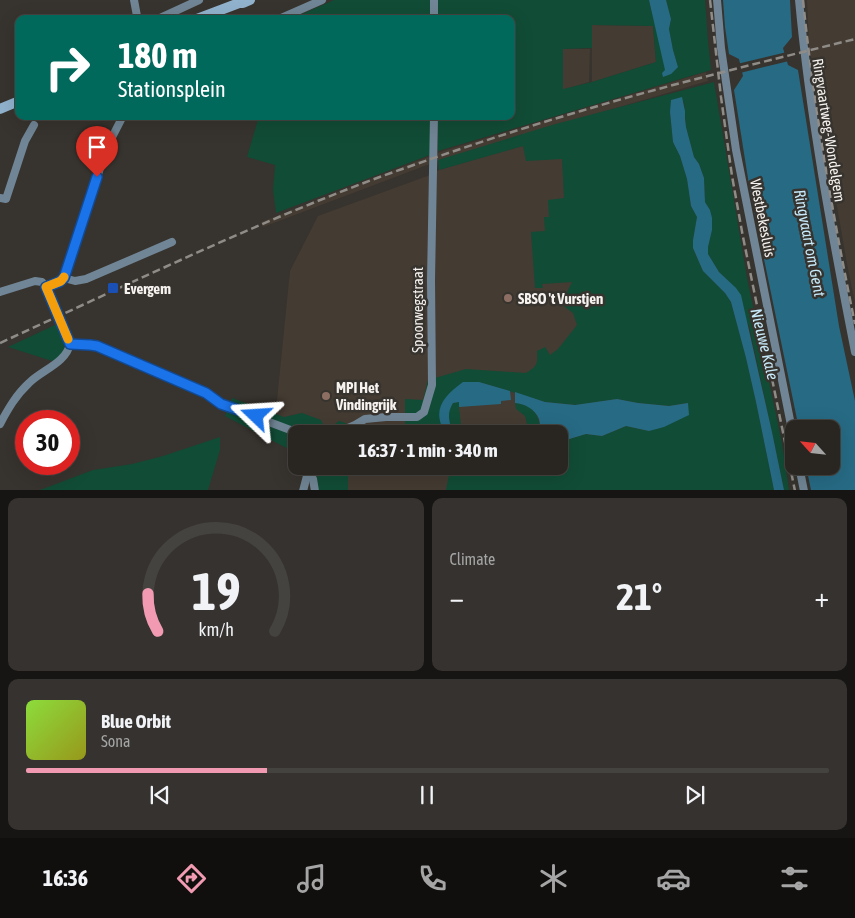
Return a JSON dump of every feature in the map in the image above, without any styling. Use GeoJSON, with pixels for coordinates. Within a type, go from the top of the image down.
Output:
{"type":"FeatureCollection","features":[{"type":"Feature","properties":{"kind":"main road"},"geometry":{"type":"LineString","coordinates":[[208,15],[239,3],[247,2]]}},
{"type":"Feature","properties":{"kind":"main road"},"geometry":{"type":"LineString","coordinates":[[222,15],[247,2]]}},
{"type":"Feature","properties":{"kind":"main road"},"geometry":{"type":"LineString","coordinates":[[0,109],[15,103]]}},
{"type":"Feature","properties":{"kind":"street"},"geometry":{"type":"LineString","coordinates":[[134,0],[137,15]]}},
{"type":"Feature","properties":{"kind":"street"},"geometry":{"type":"LineString","coordinates":[[167,15],[199,0]]}},
{"type":"Feature","properties":{"kind":"street"},"geometry":{"type":"LineString","coordinates":[[288,15],[322,0]]}},
{"type":"Feature","properties":{"kind":"street"},"geometry":{"type":"LineString","coordinates":[[434,0],[434,15]]}},
{"type":"Feature","properties":{"kind":"street","name":"Westbekesluis"},"geometry":{"type":"LineString","coordinates":[[717,0],[721,48],[736,150],[790,420]]}},
{"type":"Feature","properties":{"kind":"street","name":"Ringvaartweg-Wondelgem"},"geometry":{"type":"LineString","coordinates":[[798,0],[819,162],[855,352]]}},
{"type":"Feature","properties":{"kind":"street"},"geometry":{"type":"LineString","coordinates":[[46,287],[64,278],[107,147],[120,120]]}},
{"type":"Feature","properties":{"kind":"street","name":"Spoorwegstraat"},"geometry":{"type":"LineString","coordinates":[[355,425],[365,419],[417,417],[424,412],[432,385],[434,120]]}},
{"type":"Feature","properties":{"kind":"street"},"geometry":{"type":"LineString","coordinates":[[0,198],[6,200],[25,141],[34,125]]}},
{"type":"Feature","properties":{"kind":"street"},"geometry":{"type":"LineString","coordinates":[[64,278],[86,279],[172,242]]}},
{"type":"Feature","properties":{"kind":"street"},"geometry":{"type":"LineString","coordinates":[[0,292],[35,281],[42,282],[46,287],[70,344],[63,357],[39,374],[20,391],[0,424]]}},
{"type":"Feature","properties":{"kind":"street"},"geometry":{"type":"LineString","coordinates":[[70,344],[97,346],[206,393],[221,404],[288,429]]}},
{"type":"Feature","properties":{"kind":"street"},"geometry":{"type":"LineString","coordinates":[[303,490],[307,475]]}},
{"type":"Feature","properties":{"kind":"street"},"geometry":{"type":"LineString","coordinates":[[311,475],[315,490]]}},
{"type":"Feature","properties":{"kind":"street"},"geometry":{"type":"LineString","coordinates":[[801,475],[804,490]]}},
{"type":"Feature","properties":{"kind":"shaded area"},"geometry":{"type":"Polygon","coordinates":[[[807,0],[855,0],[855,303],[809,45],[807,0]]]}},
{"type":"Feature","properties":{"kind":"shaded area"},"geometry":{"type":"Polygon","coordinates":[[[592,25],[653,26],[656,62],[592,82],[592,25]]]}},
{"type":"Feature","properties":{"kind":"shaded area"},"geometry":{"type":"Polygon","coordinates":[[[563,49],[590,49],[589,82],[563,90],[563,49]]]}},
{"type":"Feature","properties":{"kind":"shaded area"},"geometry":{"type":"Polygon","coordinates":[[[706,72],[708,81],[443,159],[263,227],[261,222],[443,151],[706,72]]]}},
{"type":"Feature","properties":{"kind":"shaded area","name":"SBSO 't Vurstjen"},"geometry":{"type":"Polygon","coordinates":[[[665,105],[693,240],[774,490],[317,490],[314,475],[568,475],[568,425],[288,426],[275,420],[290,271],[318,216],[439,170],[665,105]]]}},
{"type":"Feature","properties":{"kind":"green space"},"geometry":{"type":"Polygon","coordinates":[[[334,0],[431,0],[431,15],[300,15],[334,0]]]}},
{"type":"Feature","properties":{"kind":"green space"},"geometry":{"type":"Polygon","coordinates":[[[437,0],[649,0],[654,21],[678,67],[669,29],[671,19],[666,0],[705,0],[711,70],[438,151],[438,120],[515,120],[515,15],[437,15],[437,0]],[[592,25],[592,48],[563,49],[563,89],[592,82],[656,62],[653,26],[592,25]]]}},
{"type":"Feature","properties":{"kind":"green space"},"geometry":{"type":"Polygon","coordinates":[[[714,82],[747,278],[782,443],[785,475],[787,475],[789,490],[784,490],[749,326],[727,280],[719,272],[708,254],[712,230],[710,210],[705,202],[704,178],[699,164],[694,157],[686,127],[684,102],[670,112],[673,142],[680,156],[687,179],[691,206],[697,217],[693,248],[703,271],[725,293],[731,302],[746,358],[774,490],[446,490],[449,475],[568,475],[568,439],[586,434],[602,436],[626,426],[649,431],[687,403],[669,406],[617,399],[576,405],[545,402],[479,382],[442,403],[449,416],[449,410],[453,403],[460,401],[461,425],[405,425],[405,399],[423,400],[428,380],[466,369],[526,373],[536,364],[537,351],[545,347],[550,355],[558,349],[577,325],[573,313],[561,304],[572,282],[542,284],[543,288],[535,288],[531,232],[545,231],[544,217],[549,217],[548,200],[564,198],[562,159],[526,161],[523,146],[439,170],[438,160],[552,125],[714,82]]]}},
{"type":"Feature","properties":{"kind":"green space"},"geometry":{"type":"Polygon","coordinates":[[[258,120],[430,120],[430,155],[276,213],[273,190],[275,165],[247,157],[258,120]]]}},
{"type":"Feature","properties":{"kind":"green space"},"geometry":{"type":"Polygon","coordinates":[[[57,324],[65,351],[61,356],[52,361],[8,347],[57,324]]]}},
{"type":"Feature","properties":{"kind":"green space"},"geometry":{"type":"Polygon","coordinates":[[[232,398],[284,417],[302,413],[321,420],[324,425],[288,425],[288,449],[225,416],[232,398]]]}},
{"type":"Feature","properties":{"kind":"green space"},"geometry":{"type":"Polygon","coordinates":[[[515,403],[531,408],[537,415],[540,425],[525,425],[527,424],[525,416],[516,409],[515,403]]]}},
{"type":"Feature","properties":{"kind":"green space"},"geometry":{"type":"Polygon","coordinates":[[[339,421],[348,425],[334,425],[339,421]]]}},
{"type":"Feature","properties":{"kind":"green space"},"geometry":{"type":"Polygon","coordinates":[[[220,437],[220,450],[208,490],[40,490],[93,470],[132,464],[220,437]]]}},
{"type":"Feature","properties":{"kind":"green space"},"geometry":{"type":"Polygon","coordinates":[[[317,475],[348,475],[348,490],[318,490],[317,475]]]}},
{"type":"Feature","properties":{"kind":"water"},"geometry":{"type":"Polygon","coordinates":[[[649,0],[666,0],[671,19],[669,29],[678,67],[671,74],[663,77],[662,73],[665,70],[649,0]]]}},
{"type":"Feature","properties":{"kind":"water","name":"Ringvaart om Gent"},"geometry":{"type":"Polygon","coordinates":[[[723,0],[790,0],[792,37],[783,48],[788,65],[798,70],[839,326],[855,401],[855,490],[811,490],[808,475],[840,475],[840,420],[797,420],[750,191],[734,90],[743,76],[739,59],[729,54],[723,0]]]}},
{"type":"Feature","properties":{"kind":"water"},"geometry":{"type":"Polygon","coordinates":[[[682,97],[686,127],[694,157],[699,164],[704,178],[705,202],[712,218],[708,254],[719,272],[741,295],[784,490],[774,490],[746,358],[731,302],[725,293],[703,271],[693,248],[697,217],[691,206],[687,179],[680,156],[673,142],[670,112],[671,100],[682,97]]]}},
{"type":"Feature","properties":{"kind":"water"},"geometry":{"type":"Polygon","coordinates":[[[463,382],[479,382],[510,391],[511,400],[501,401],[501,404],[459,407],[459,402],[453,403],[449,413],[450,425],[442,425],[439,416],[440,410],[450,392],[463,382]]]}},
{"type":"Feature","properties":{"kind":"water"},"geometry":{"type":"Polygon","coordinates":[[[515,392],[545,402],[575,405],[617,399],[669,406],[688,403],[689,415],[664,427],[649,431],[626,426],[602,436],[586,434],[568,439],[568,425],[540,425],[535,412],[526,406],[515,403],[515,392]]]}},
{"type":"Feature","properties":{"kind":"pier"},"geometry":{"type":"Polygon","coordinates":[[[787,52],[789,61],[740,73],[737,64],[787,52]]]}},
{"type":"Feature","properties":{"kind":"railway"},"geometry":{"type":"LineString","coordinates":[[710,0],[732,176],[795,490]]}},
{"type":"Feature","properties":{"kind":"railway"},"geometry":{"type":"LineString","coordinates":[[803,0],[825,163],[855,324]]}},
{"type":"Feature","properties":{"kind":"railway"},"geometry":{"type":"LineString","coordinates":[[0,343],[234,236],[377,178],[504,135],[615,101],[855,39]]}},
{"type":"Feature","properties":{"kind":"slow traffic"},"geometry":{"type":"LineString","coordinates":[[64,277],[61,281],[46,287],[68,339]]}},
{"type":"Feature","properties":{"kind":"place","name":"Evergem"},"geometry":{"type":"Point","coordinates":[113,288]}},
{"type":"Feature","properties":{"kind":"place","name":"SBSO 't Vurstjen"},"geometry":{"type":"Point","coordinates":[508,298]}},
{"type":"Feature","properties":{"kind":"place","name":"MPI Het Vindingrijk"},"geometry":{"type":"Point","coordinates":[326,396]}},
{"type":"Feature","properties":{"kind":"route"},"geometry":{"type":"LineString","coordinates":[[97,177],[64,278],[46,287],[70,344],[97,346],[206,393],[221,404],[256,416]]}},
{"type":"Feature","properties":{"kind":"water label","name":"Nieuwe Kale"},"geometry":{"type":"Point","coordinates":[765,344]}}]}
